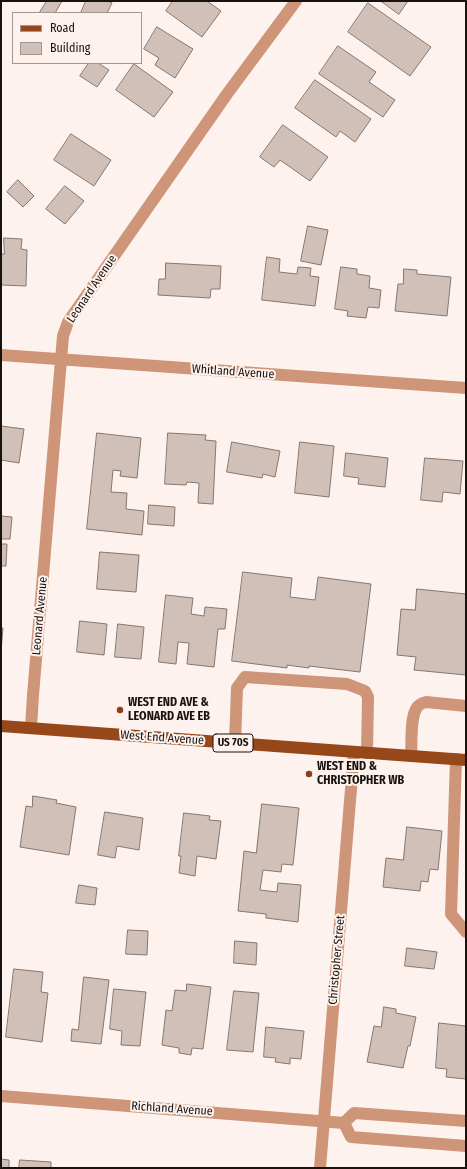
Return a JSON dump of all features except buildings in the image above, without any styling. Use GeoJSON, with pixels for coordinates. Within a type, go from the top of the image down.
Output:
{"type":"FeatureCollection","features":[{"type":"Feature","properties":{"kind":"main road","name":"West End Avenue"},"geometry":{"type":"LineString","coordinates":[[1,726],[461,760]]}},
{"type":"Feature","properties":{"kind":"street","name":"Leonard Avenue"},"geometry":{"type":"LineString","coordinates":[[31,728],[32,695],[58,400],[60,360],[63,336],[68,322],[227,94],[296,1]]}},
{"type":"Feature","properties":{"kind":"street","name":"Whitland Avenue"},"geometry":{"type":"LineString","coordinates":[[1,355],[466,388]]}},
{"type":"Feature","properties":{"kind":"street"},"geometry":{"type":"LineString","coordinates":[[235,743],[237,688],[245,677],[347,684],[365,691],[368,697],[367,753]]}},
{"type":"Feature","properties":{"kind":"street"},"geometry":{"type":"LineString","coordinates":[[412,756],[413,721],[416,708],[421,703],[426,702],[466,706]]}},
{"type":"Feature","properties":{"kind":"street","name":"Christopher Street"},"geometry":{"type":"LineString","coordinates":[[320,1168],[354,752]]}},
{"type":"Feature","properties":{"kind":"street"},"geometry":{"type":"LineString","coordinates":[[461,760],[451,914],[466,932]]}},
{"type":"Feature","properties":{"kind":"street","name":"Richland Avenue"},"geometry":{"type":"LineString","coordinates":[[1,1096],[344,1123]]}},
{"type":"Feature","properties":{"kind":"street"},"geometry":{"type":"LineString","coordinates":[[466,1121],[354,1113],[344,1123],[351,1136],[466,1146]]}},
{"type":"Feature","properties":{"kind":"place","name":"WEST END AVE & LEONARD AVE EB"},"geometry":{"type":"Point","coordinates":[120,710]}},
{"type":"Feature","properties":{"kind":"place","name":"WEST END & CHRISTOPHER WB"},"geometry":{"type":"Point","coordinates":[309,774]}}]}
